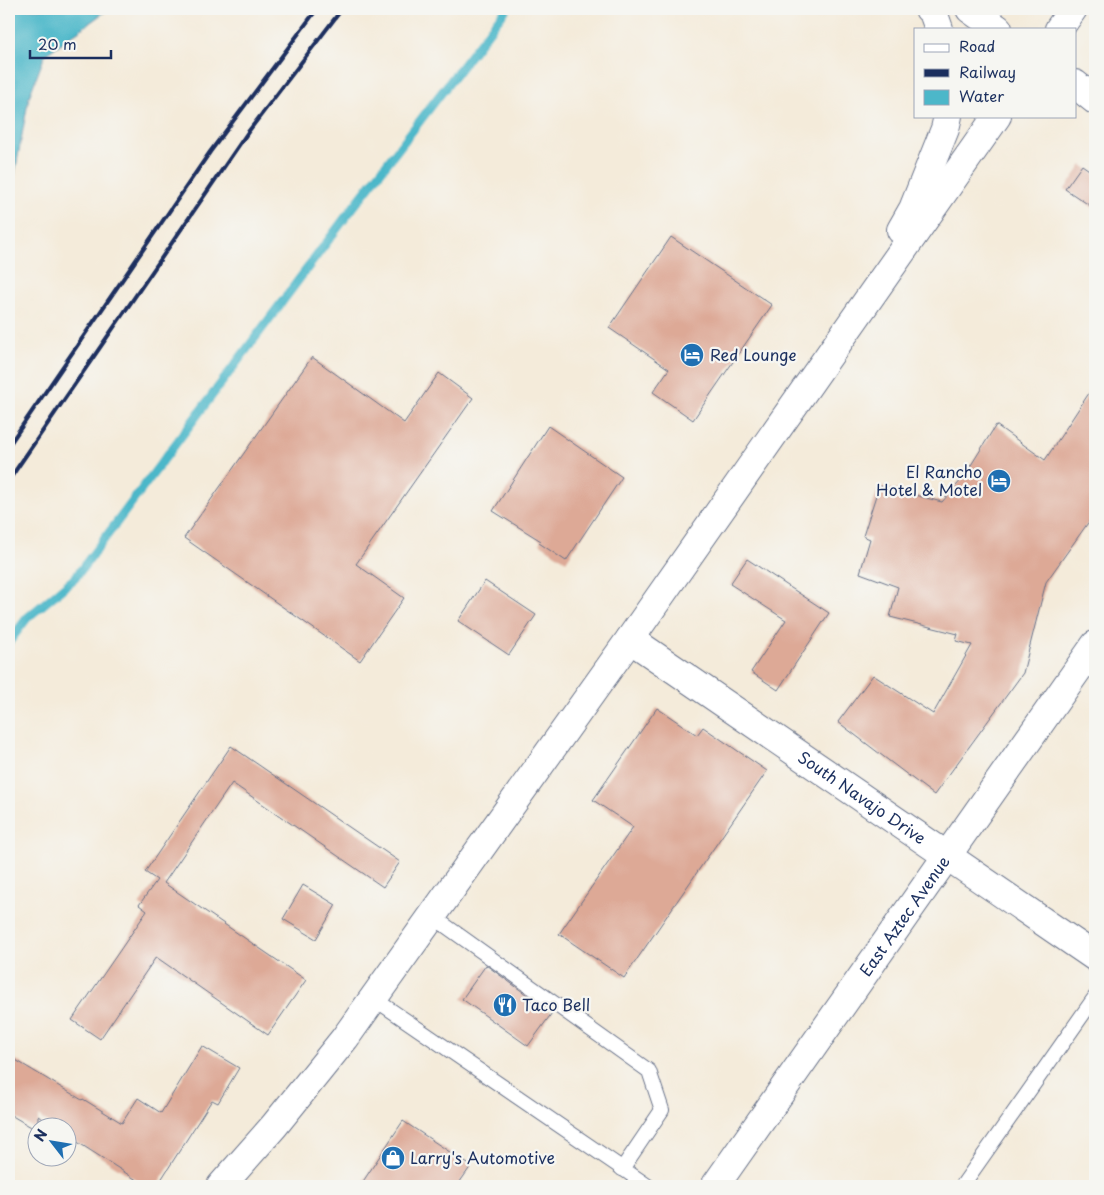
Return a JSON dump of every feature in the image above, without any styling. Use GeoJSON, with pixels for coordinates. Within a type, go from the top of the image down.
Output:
{"type":"FeatureCollection","features":[{"type":"Feature","properties":{"kind":"main road"},"geometry":{"type":"LineString","coordinates":[[929,9],[933,12],[939,28]]}},
{"type":"Feature","properties":{"kind":"main road"},"geometry":{"type":"LineString","coordinates":[[970,9],[997,28]]}},
{"type":"Feature","properties":{"kind":"main road"},"geometry":{"type":"LineString","coordinates":[[1060,28],[1073,9]]}},
{"type":"Feature","properties":{"kind":"main road"},"geometry":{"type":"LineString","coordinates":[[1076,85],[1095,100]]}},
{"type":"Feature","properties":{"kind":"main road"},"geometry":{"type":"LineString","coordinates":[[842,338],[912,209],[945,129],[948,118]]}},
{"type":"Feature","properties":{"kind":"main road"},"geometry":{"type":"LineString","coordinates":[[221,1186],[274,1126],[345,1038],[630,639],[996,118]]}},
{"type":"Feature","properties":{"kind":"main road","name":"South Navajo Drive"},"geometry":{"type":"LineString","coordinates":[[630,639],[1095,957]]}},
{"type":"Feature","properties":{"kind":"main road","name":"East Aztec Avenue"},"geometry":{"type":"LineString","coordinates":[[715,1186],[1095,645]]}},
{"type":"Feature","properties":{"kind":"lane"},"geometry":{"type":"LineString","coordinates":[[432,916],[649,1071],[662,1110],[622,1169]]}},
{"type":"Feature","properties":{"kind":"lane"},"geometry":{"type":"LineString","coordinates":[[962,1186],[1095,997]]}},
{"type":"Feature","properties":{"kind":"lane"},"geometry":{"type":"LineString","coordinates":[[373,998],[648,1186]]}},
{"type":"Feature","properties":{"kind":"water"},"geometry":{"type":"Polygon","coordinates":[[[9,9],[109,9],[45,55],[29,97],[9,205],[9,9]]]}},
{"type":"Feature","properties":{"kind":"building"},"geometry":{"type":"Polygon","coordinates":[[[1082,165],[1095,174],[1095,209],[1065,189],[1082,165]]]}},
{"type":"Feature","properties":{"kind":"building"},"geometry":{"type":"Polygon","coordinates":[[[671,237],[772,305],[693,420],[653,392],[669,369],[609,328],[671,237]]]}},
{"type":"Feature","properties":{"kind":"building"},"geometry":{"type":"Polygon","coordinates":[[[312,357],[404,423],[439,373],[473,398],[356,564],[404,598],[360,661],[184,538],[312,357]]]}},
{"type":"Feature","properties":{"kind":"building"},"geometry":{"type":"Polygon","coordinates":[[[1095,384],[1095,513],[1046,582],[1023,673],[934,795],[838,722],[873,675],[933,714],[972,645],[956,641],[958,634],[890,617],[898,587],[860,573],[870,539],[863,536],[879,486],[942,502],[963,478],[996,425],[1045,460],[1095,384]]]}},
{"type":"Feature","properties":{"kind":"building"},"geometry":{"type":"Polygon","coordinates":[[[548,426],[622,477],[566,561],[539,543],[541,541],[493,511],[548,426]]]}},
{"type":"Feature","properties":{"kind":"building"},"geometry":{"type":"Polygon","coordinates":[[[747,559],[829,613],[778,690],[751,672],[786,620],[730,584],[747,559]]]}},
{"type":"Feature","properties":{"kind":"building"},"geometry":{"type":"Polygon","coordinates":[[[485,581],[536,615],[509,655],[458,621],[485,581]]]}},
{"type":"Feature","properties":{"kind":"building"},"geometry":{"type":"Polygon","coordinates":[[[657,708],[697,735],[703,727],[767,771],[624,978],[559,934],[633,827],[593,800],[657,708]]]}},
{"type":"Feature","properties":{"kind":"building"},"geometry":{"type":"Polygon","coordinates":[[[231,746],[400,862],[383,887],[232,783],[164,883],[306,980],[268,1035],[156,957],[100,1039],[72,1020],[147,911],[139,905],[157,880],[145,872],[231,746]]]}},
{"type":"Feature","properties":{"kind":"building"},"geometry":{"type":"Polygon","coordinates":[[[303,885],[336,905],[316,939],[283,919],[303,885]]]}},
{"type":"Feature","properties":{"kind":"building"},"geometry":{"type":"Polygon","coordinates":[[[486,965],[552,1013],[528,1046],[462,999],[486,965]]]}},
{"type":"Feature","properties":{"kind":"building"},"geometry":{"type":"Polygon","coordinates":[[[202,1046],[239,1068],[218,1103],[212,1100],[157,1186],[146,1186],[78,1142],[78,1118],[41,1118],[38,1116],[38,1118],[28,1118],[28,1125],[9,1114],[9,1056],[122,1123],[138,1098],[161,1113],[202,1046]]]}},
{"type":"Feature","properties":{"kind":"building"},"geometry":{"type":"Polygon","coordinates":[[[403,1121],[471,1166],[457,1186],[360,1186],[403,1121]]]}},
{"type":"Feature","properties":{"kind":"waterway"},"geometry":{"type":"LineString","coordinates":[[9,642],[27,618],[75,578],[345,218],[506,9]]}},
{"type":"Feature","properties":{"kind":"railway"},"geometry":{"type":"LineString","coordinates":[[9,445],[210,152],[317,9]]}},
{"type":"Feature","properties":{"kind":"railway"},"geometry":{"type":"LineString","coordinates":[[9,480],[248,132],[342,9]]}},
{"type":"Feature","properties":{"kind":"place","name":"Red Lounge"},"geometry":{"type":"Point","coordinates":[692,355]}},
{"type":"Feature","properties":{"kind":"place","name":"El Rancho Hotel & Motel"},"geometry":{"type":"Point","coordinates":[999,481]}},
{"type":"Feature","properties":{"kind":"place","name":"Taco Bell"},"geometry":{"type":"Point","coordinates":[505,1005]}},
{"type":"Feature","properties":{"kind":"place","name":"Larry's Automotive"},"geometry":{"type":"Point","coordinates":[393,1158]}}]}
